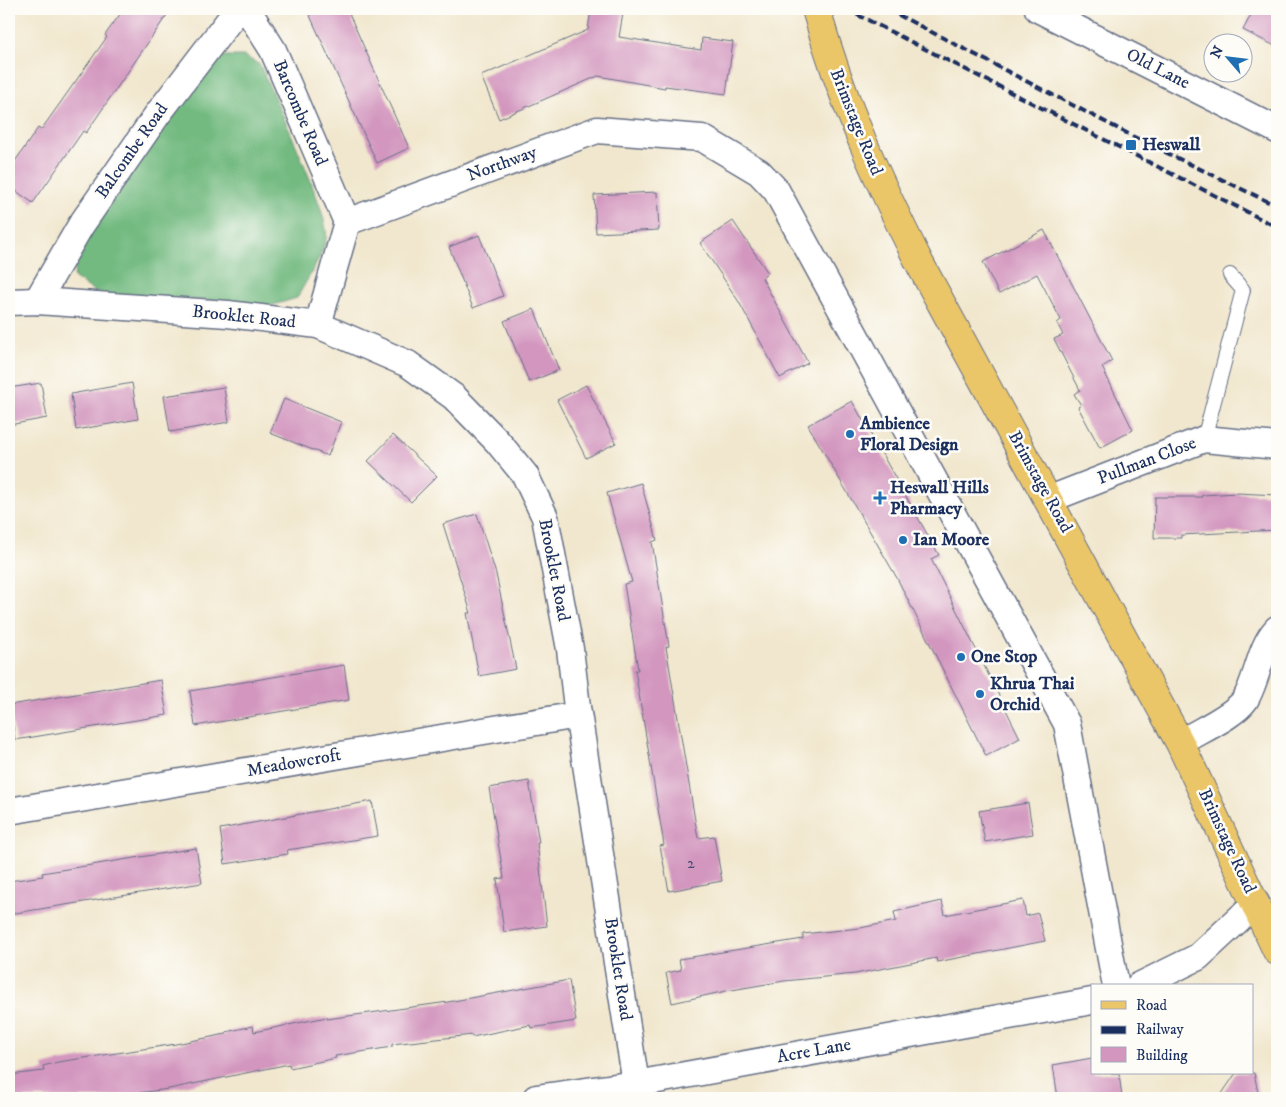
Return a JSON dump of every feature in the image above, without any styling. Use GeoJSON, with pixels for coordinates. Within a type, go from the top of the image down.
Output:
{"type":"FeatureCollection","features":[{"type":"Feature","properties":{"kind":"main road","name":"Brimstage Road"},"geometry":{"type":"LineString","coordinates":[[816,9],[849,112],[885,194],[921,266],[1050,499],[1180,743],[1256,902],[1277,951]]}},
{"type":"Feature","properties":{"kind":"street","name":"Balcombe Road"},"geometry":{"type":"LineString","coordinates":[[37,301],[80,225],[157,115],[238,9]]}},
{"type":"Feature","properties":{"kind":"street","name":"Barcombe Road"},"geometry":{"type":"LineString","coordinates":[[247,9],[273,50],[347,222]]}},
{"type":"Feature","properties":{"kind":"street","name":"Old Lane"},"geometry":{"type":"LineString","coordinates":[[1038,9],[1277,130]]}},
{"type":"Feature","properties":{"kind":"street","name":"Northway"},"geometry":{"type":"LineString","coordinates":[[347,222],[597,130],[702,138],[758,172],[776,190],[1067,724],[1116,984]]}},
{"type":"Feature","properties":{"kind":"street"},"geometry":{"type":"LineString","coordinates":[[318,325],[347,222]]}},
{"type":"Feature","properties":{"kind":"street","name":"Brooklet Road"},"geometry":{"type":"LineString","coordinates":[[9,302],[37,301],[228,314],[318,325],[408,364],[454,398],[497,441],[525,475],[545,517],[570,649],[578,715],[636,1084]]}},
{"type":"Feature","properties":{"kind":"street","name":"Pullman Close"},"geometry":{"type":"LineString","coordinates":[[1050,499],[1204,439],[1277,446]]}},
{"type":"Feature","properties":{"kind":"street"},"geometry":{"type":"LineString","coordinates":[[1180,743],[1231,712],[1244,700],[1266,649],[1277,629]]}},
{"type":"Feature","properties":{"kind":"street","name":"Meadowcroft"},"geometry":{"type":"LineString","coordinates":[[9,811],[578,715]]}},
{"type":"Feature","properties":{"kind":"street"},"geometry":{"type":"LineString","coordinates":[[1144,984],[1198,957],[1256,902]]}},
{"type":"Feature","properties":{"kind":"street","name":"Acre Lane"},"geometry":{"type":"LineString","coordinates":[[536,1098],[636,1084],[1091,1001]]}},
{"type":"Feature","properties":{"kind":"lane"},"geometry":{"type":"LineString","coordinates":[[1204,439],[1243,290],[1230,275]]}},
{"type":"Feature","properties":{"kind":"green space"},"geometry":{"type":"Polygon","coordinates":[[[217,56],[244,56],[260,65],[300,154],[320,206],[326,239],[317,262],[297,298],[266,307],[228,301],[102,297],[74,277],[77,250],[217,56]]]}},
{"type":"Feature","properties":{"kind":"building"},"geometry":{"type":"Polygon","coordinates":[[[124,9],[171,9],[86,133],[83,131],[33,203],[9,186],[9,170],[38,128],[41,130],[107,37],[105,35],[124,9]]]}},
{"type":"Feature","properties":{"kind":"building"},"geometry":{"type":"Polygon","coordinates":[[[307,9],[347,9],[409,148],[377,163],[307,9]]]}},
{"type":"Feature","properties":{"kind":"building"},"geometry":{"type":"Polygon","coordinates":[[[591,9],[623,13],[619,37],[701,50],[702,38],[733,42],[726,94],[665,86],[665,88],[598,76],[499,119],[481,76],[588,30],[591,9]]]}},
{"type":"Feature","properties":{"kind":"building"},"geometry":{"type":"Polygon","coordinates":[[[1254,9],[1277,9],[1277,47],[1254,36],[1254,32],[1243,30],[1254,9]]]}},
{"type":"Feature","properties":{"kind":"building"},"geometry":{"type":"Polygon","coordinates":[[[657,192],[659,230],[596,233],[594,195],[657,192]]]}},
{"type":"Feature","properties":{"kind":"building"},"geometry":{"type":"Polygon","coordinates":[[[733,221],[768,273],[762,278],[808,363],[780,378],[739,302],[700,243],[733,221]]]}},
{"type":"Feature","properties":{"kind":"building"},"geometry":{"type":"Polygon","coordinates":[[[1044,230],[1112,361],[1102,367],[1133,430],[1100,448],[1078,407],[1081,405],[1074,394],[1080,390],[1054,339],[1063,335],[1057,323],[1061,320],[1037,274],[999,294],[983,262],[1044,230]]]}},
{"type":"Feature","properties":{"kind":"building"},"geometry":{"type":"Polygon","coordinates":[[[479,235],[503,296],[473,308],[449,247],[479,235]]]}},
{"type":"Feature","properties":{"kind":"building"},"geometry":{"type":"Polygon","coordinates":[[[534,309],[559,370],[529,382],[504,321],[534,309]]]}},
{"type":"Feature","properties":{"kind":"building"},"geometry":{"type":"Polygon","coordinates":[[[41,383],[47,418],[9,425],[9,388],[41,383]]]}},
{"type":"Feature","properties":{"kind":"building"},"geometry":{"type":"Polygon","coordinates":[[[132,383],[138,419],[76,430],[71,394],[132,383]]]}},
{"type":"Feature","properties":{"kind":"building"},"geometry":{"type":"Polygon","coordinates":[[[586,385],[616,443],[586,458],[557,400],[586,385]]]}},
{"type":"Feature","properties":{"kind":"building"},"geometry":{"type":"Polygon","coordinates":[[[224,387],[229,422],[170,432],[164,396],[224,387]]]}},
{"type":"Feature","properties":{"kind":"building"},"geometry":{"type":"Polygon","coordinates":[[[284,399],[341,422],[328,456],[270,433],[284,399]]]}},
{"type":"Feature","properties":{"kind":"building"},"geometry":{"type":"Polygon","coordinates":[[[852,401],[939,555],[931,559],[1020,738],[986,756],[897,578],[808,425],[852,401]]]}},
{"type":"Feature","properties":{"kind":"building"},"geometry":{"type":"Polygon","coordinates":[[[393,435],[437,476],[411,502],[368,461],[393,435]]]}},
{"type":"Feature","properties":{"kind":"building"},"geometry":{"type":"Polygon","coordinates":[[[641,483],[657,540],[652,542],[669,646],[666,647],[698,838],[714,836],[722,881],[669,891],[660,846],[664,845],[635,670],[638,670],[624,584],[632,582],[607,493],[641,483]]]}},
{"type":"Feature","properties":{"kind":"building"},"geometry":{"type":"Polygon","coordinates":[[[1237,493],[1277,495],[1277,530],[1181,535],[1181,538],[1154,538],[1155,497],[1202,497],[1202,495],[1237,493]]]}},
{"type":"Feature","properties":{"kind":"building"},"geometry":{"type":"Polygon","coordinates":[[[477,514],[496,574],[516,669],[479,676],[467,613],[471,613],[443,524],[477,514]]]}},
{"type":"Feature","properties":{"kind":"building"},"geometry":{"type":"Polygon","coordinates":[[[344,665],[349,700],[195,726],[190,691],[344,665]]]}},
{"type":"Feature","properties":{"kind":"building"},"geometry":{"type":"Polygon","coordinates":[[[161,680],[167,715],[15,740],[10,705],[161,680]]]}},
{"type":"Feature","properties":{"kind":"building"},"geometry":{"type":"Polygon","coordinates":[[[529,781],[539,843],[537,843],[547,926],[504,932],[497,879],[504,878],[489,788],[529,781]]]}},
{"type":"Feature","properties":{"kind":"building"},"geometry":{"type":"Polygon","coordinates":[[[372,801],[378,836],[287,850],[288,854],[225,864],[220,829],[372,801]]]}},
{"type":"Feature","properties":{"kind":"building"},"geometry":{"type":"Polygon","coordinates":[[[1028,803],[1033,834],[985,842],[979,811],[1028,803]]]}},
{"type":"Feature","properties":{"kind":"building"},"geometry":{"type":"Polygon","coordinates":[[[196,848],[202,883],[9,914],[9,881],[43,876],[42,873],[196,848]]]}},
{"type":"Feature","properties":{"kind":"building"},"geometry":{"type":"Polygon","coordinates":[[[1023,900],[1026,916],[1038,913],[1045,941],[937,962],[936,958],[855,974],[784,981],[672,1003],[666,973],[681,970],[679,959],[803,939],[803,934],[860,928],[896,921],[894,912],[942,901],[945,915],[1023,900]]]}},
{"type":"Feature","properties":{"kind":"building"},"geometry":{"type":"Polygon","coordinates":[[[569,980],[576,1021],[531,1028],[530,1025],[472,1037],[472,1035],[392,1044],[392,1047],[335,1056],[336,1058],[290,1068],[289,1064],[169,1089],[99,1098],[9,1098],[9,1075],[44,1071],[43,1066],[58,1062],[176,1044],[226,1034],[226,1032],[253,1026],[254,1032],[327,1017],[327,1019],[448,1002],[569,980]]]}},
{"type":"Feature","properties":{"kind":"building"},"geometry":{"type":"Polygon","coordinates":[[[1091,1058],[1091,1074],[1119,1074],[1122,1098],[1058,1098],[1053,1065],[1091,1058]]]}},
{"type":"Feature","properties":{"kind":"building"},"geometry":{"type":"Polygon","coordinates":[[[1254,1073],[1259,1098],[1219,1098],[1235,1074],[1254,1073]]]}},
{"type":"Feature","properties":{"kind":"railway"},"geometry":{"type":"LineString","coordinates":[[846,9],[1277,227]]}},
{"type":"Feature","properties":{"kind":"railway"},"geometry":{"type":"LineString","coordinates":[[887,9],[1140,140],[1277,206]]}},
{"type":"Feature","properties":{"kind":"place","name":"Heswall"},"geometry":{"type":"Point","coordinates":[1131,145]}},
{"type":"Feature","properties":{"kind":"place","name":"Ambience Floral Design"},"geometry":{"type":"Point","coordinates":[850,434]}},
{"type":"Feature","properties":{"kind":"place","name":"Heswall Hills Pharmacy"},"geometry":{"type":"Point","coordinates":[880,498]}},
{"type":"Feature","properties":{"kind":"place","name":"Ian Moore"},"geometry":{"type":"Point","coordinates":[903,540]}},
{"type":"Feature","properties":{"kind":"place","name":"One Stop"},"geometry":{"type":"Point","coordinates":[961,657]}},
{"type":"Feature","properties":{"kind":"place","name":"Khrua Thai Orchid"},"geometry":{"type":"Point","coordinates":[980,694]}}]}
